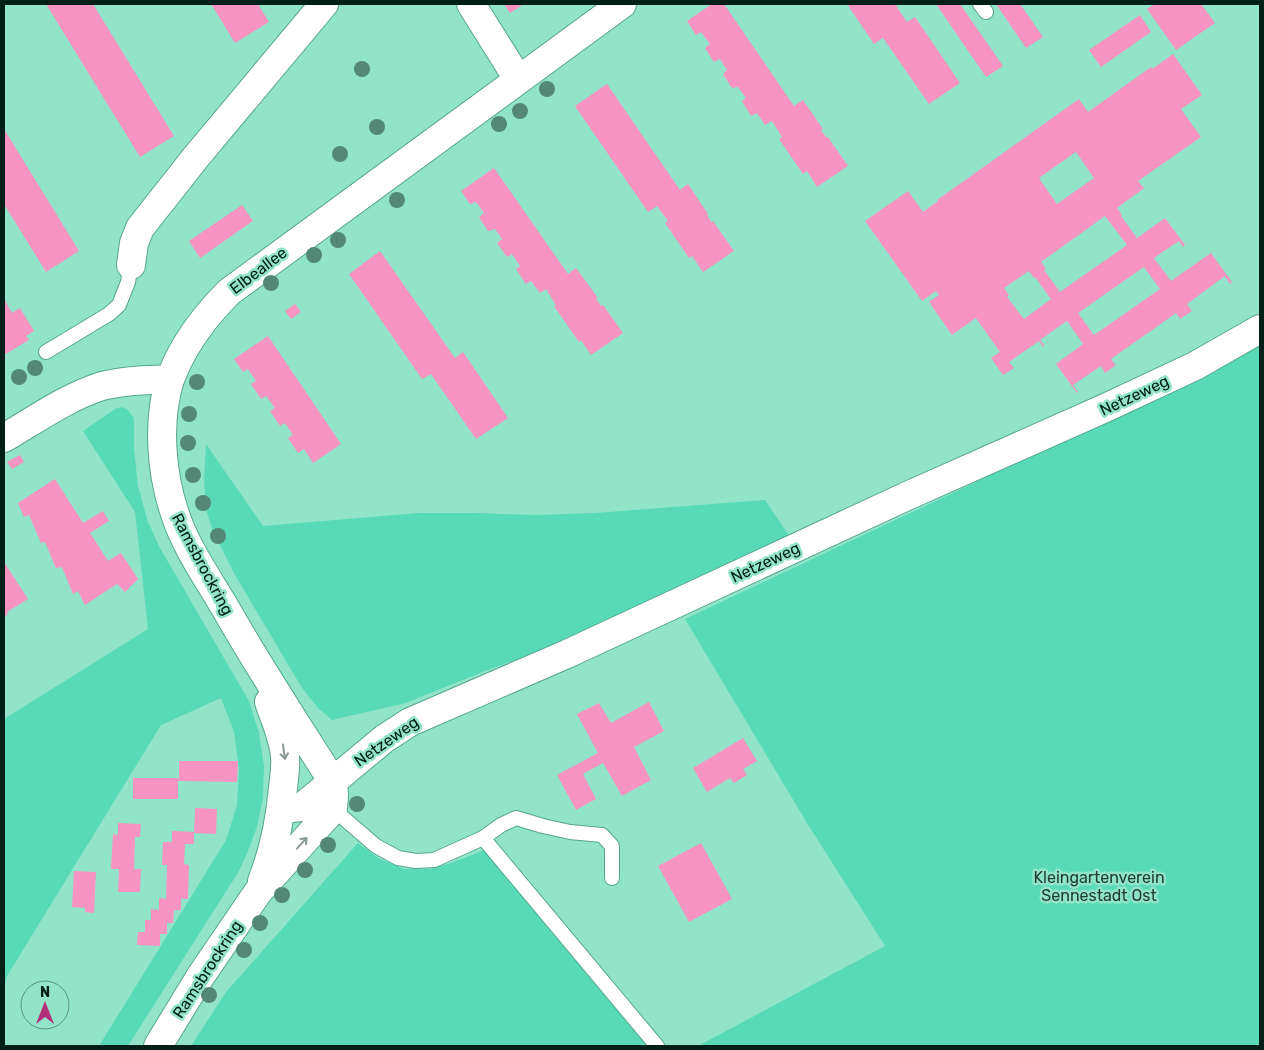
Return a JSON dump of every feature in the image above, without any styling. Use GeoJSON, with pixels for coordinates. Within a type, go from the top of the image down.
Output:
{"type":"FeatureCollection","features":[{"type":"Feature","properties":{"kind":"street"},"geometry":{"type":"LineString","coordinates":[[131,265],[134,243],[140,228],[196,157],[324,4]]}},
{"type":"Feature","properties":{"kind":"street"},"geometry":{"type":"LineString","coordinates":[[471,4],[518,79]]}},
{"type":"Feature","properties":{"kind":"street","name":"Elbeallee"},"geometry":{"type":"LineString","coordinates":[[170,379],[183,351],[197,328],[229,292],[622,4]]}},
{"type":"Feature","properties":{"kind":"street","name":"Netzeweg"},"geometry":{"type":"LineString","coordinates":[[281,809],[302,807],[352,764],[410,722],[567,654],[898,500],[1103,409],[1195,366],[1260,329]]}},
{"type":"Feature","properties":{"kind":"street"},"geometry":{"type":"LineString","coordinates":[[4,438],[50,410],[102,386],[129,381],[170,379]]}},
{"type":"Feature","properties":{"kind":"street","name":"Ramsbrockring"},"geometry":{"type":"LineString","coordinates":[[170,379],[164,411],[162,446],[166,482],[183,534],[253,656],[333,782]]}},
{"type":"Feature","properties":{"kind":"street","name":"Ramsbrockring"},"geometry":{"type":"LineString","coordinates":[[253,656],[282,738],[285,757],[281,809],[276,836],[270,862],[258,892]]}},
{"type":"Feature","properties":{"kind":"street"},"geometry":{"type":"LineString","coordinates":[[333,782],[333,809]]}},
{"type":"Feature","properties":{"kind":"street","name":"Ramsbrockring"},"geometry":{"type":"LineString","coordinates":[[158,1046],[200,977],[258,892],[333,809]]}},
{"type":"Feature","properties":{"kind":"lane"},"geometry":{"type":"LineString","coordinates":[[46,352],[109,314],[119,304],[128,282],[131,265]]}},
{"type":"Feature","properties":{"kind":"lane"},"geometry":{"type":"LineString","coordinates":[[333,809],[376,846],[398,858],[416,861],[434,860],[483,838],[516,818],[570,832],[602,836],[612,846],[612,878]]}},
{"type":"Feature","properties":{"kind":"lane"},"geometry":{"type":"LineString","coordinates":[[483,838],[658,1046]]}},
{"type":"Feature","properties":{"kind":"green space","name":"Kleingartenverein Sennestadt Ost"},"geometry":{"type":"Polygon","coordinates":[[[1260,343],[1260,1046],[698,1046],[885,946],[807,823],[685,619],[1199,377],[1260,343]]]}},
{"type":"Feature","properties":{"kind":"green space"},"geometry":{"type":"Polygon","coordinates":[[[121,407],[127,409],[134,418],[134,449],[138,486],[148,522],[160,548],[249,701],[259,733],[264,766],[263,798],[257,827],[239,871],[128,1046],[99,1046],[226,840],[237,805],[239,769],[234,732],[221,698],[161,725],[7,976],[4,988],[4,719],[148,629],[135,512],[83,431],[115,409],[121,407]]]}},
{"type":"Feature","properties":{"kind":"green space"},"geometry":{"type":"Polygon","coordinates":[[[206,444],[263,526],[419,513],[535,515],[595,513],[765,500],[790,537],[569,641],[485,671],[406,703],[332,720],[318,708],[302,688],[235,575],[212,529],[206,509],[204,479],[206,444]]]}},
{"type":"Feature","properties":{"kind":"green space"},"geometry":{"type":"Polygon","coordinates":[[[358,843],[378,858],[404,869],[430,869],[487,849],[651,1046],[191,1046],[226,992],[358,843]]]}},
{"type":"Feature","properties":{"kind":"building"},"geometry":{"type":"Polygon","coordinates":[[[46,4],[93,4],[174,136],[140,157],[46,4]]]}},
{"type":"Feature","properties":{"kind":"building"},"geometry":{"type":"Polygon","coordinates":[[[211,4],[258,4],[269,22],[235,43],[211,4]]]}},
{"type":"Feature","properties":{"kind":"building"},"geometry":{"type":"Polygon","coordinates":[[[504,4],[524,4],[510,13],[504,4]]]}},
{"type":"Feature","properties":{"kind":"building"},"geometry":{"type":"Polygon","coordinates":[[[712,4],[724,4],[794,106],[803,100],[823,129],[821,130],[848,166],[817,187],[807,171],[803,174],[779,139],[782,137],[772,121],[765,125],[757,113],[751,116],[742,101],[746,98],[738,87],[732,88],[723,74],[727,70],[720,59],[714,62],[705,48],[710,44],[701,32],[696,35],[687,21],[712,4]]]}},
{"type":"Feature","properties":{"kind":"building"},"geometry":{"type":"Polygon","coordinates":[[[847,4],[895,4],[907,22],[915,17],[960,83],[929,104],[883,38],[874,44],[847,4]]]}},
{"type":"Feature","properties":{"kind":"building"},"geometry":{"type":"Polygon","coordinates":[[[936,4],[960,4],[1003,66],[986,77],[936,4]]]}},
{"type":"Feature","properties":{"kind":"building"},"geometry":{"type":"Polygon","coordinates":[[[996,4],[1020,4],[1043,37],[1026,48],[996,4]]]}},
{"type":"Feature","properties":{"kind":"building"},"geometry":{"type":"Polygon","coordinates":[[[1155,4],[1201,4],[1215,23],[1176,50],[1147,9],[1155,4]]]}},
{"type":"Feature","properties":{"kind":"building"},"geometry":{"type":"Polygon","coordinates":[[[1140,15],[1151,32],[1101,67],[1089,50],[1140,15]]]}},
{"type":"Feature","properties":{"kind":"building"},"geometry":{"type":"Polygon","coordinates":[[[1173,54],[1202,95],[1181,109],[1201,137],[1138,181],[1144,188],[1117,208],[1137,238],[1165,218],[1185,245],[1183,247],[1179,241],[1154,258],[1171,281],[1211,253],[1232,282],[1230,284],[1225,276],[1187,304],[1192,311],[1180,319],[1176,313],[1111,359],[1116,365],[1105,373],[1101,366],[1073,385],[1077,393],[1056,364],[1083,344],[1067,321],[1040,340],[1044,345],[1043,347],[1039,341],[1009,362],[1014,368],[1003,375],[991,358],[1000,352],[976,318],[952,335],[929,302],[939,295],[936,291],[922,301],[865,221],[908,191],[923,212],[937,200],[1079,99],[1088,112],[1151,67],[1152,69],[1173,54]],[[1076,152],[1039,178],[1057,204],[1094,178],[1076,152]],[[1105,216],[1041,262],[1046,269],[1044,270],[1060,292],[1127,245],[1105,216]],[[1144,267],[1078,313],[1094,335],[1160,289],[1144,267]],[[1029,271],[1004,288],[1009,295],[1007,297],[1024,319],[1051,299],[1029,271]]]}},
{"type":"Feature","properties":{"kind":"building"},"geometry":{"type":"Polygon","coordinates":[[[607,84],[680,190],[688,184],[708,214],[711,222],[713,221],[734,251],[703,272],[692,256],[689,258],[665,223],[668,221],[657,206],[648,212],[575,106],[607,84]]]}},
{"type":"Feature","properties":{"kind":"building"},"geometry":{"type":"Polygon","coordinates":[[[4,129],[79,251],[46,272],[4,204],[4,129]]]}},
{"type":"Feature","properties":{"kind":"building"},"geometry":{"type":"Polygon","coordinates":[[[494,168],[568,274],[576,268],[598,298],[596,299],[601,306],[603,305],[623,333],[591,355],[581,340],[579,342],[554,306],[556,305],[546,289],[540,293],[531,281],[526,284],[516,269],[520,266],[512,254],[507,257],[497,243],[502,239],[495,229],[488,231],[479,217],[484,213],[476,202],[470,204],[461,191],[494,168]]]}},
{"type":"Feature","properties":{"kind":"building"},"geometry":{"type":"Polygon","coordinates":[[[242,205],[253,221],[200,258],[189,241],[242,205]]]}},
{"type":"Feature","properties":{"kind":"building"},"geometry":{"type":"Polygon","coordinates":[[[380,251],[455,358],[463,352],[508,418],[476,439],[431,374],[422,379],[349,274],[380,251]]]}},
{"type":"Feature","properties":{"kind":"building"},"geometry":{"type":"Polygon","coordinates":[[[4,299],[12,313],[20,308],[34,331],[26,336],[29,340],[4,355],[4,299]]]}},
{"type":"Feature","properties":{"kind":"building"},"geometry":{"type":"Polygon","coordinates":[[[295,304],[301,312],[291,319],[285,311],[295,304]]]}},
{"type":"Feature","properties":{"kind":"building"},"geometry":{"type":"Polygon","coordinates":[[[268,336],[341,444],[313,463],[304,449],[298,453],[288,438],[293,435],[285,423],[280,426],[270,411],[275,408],[266,396],[261,399],[251,384],[256,381],[248,369],[243,372],[234,359],[268,336]]]}},
{"type":"Feature","properties":{"kind":"building"},"geometry":{"type":"Polygon","coordinates":[[[20,455],[24,462],[12,469],[7,462],[20,455]]]}},
{"type":"Feature","properties":{"kind":"building"},"geometry":{"type":"Polygon","coordinates":[[[55,479],[83,523],[103,511],[109,521],[90,533],[108,561],[121,553],[138,579],[125,592],[117,584],[85,605],[78,591],[73,594],[62,567],[56,568],[45,542],[41,543],[29,515],[24,517],[18,503],[55,479]]]}},
{"type":"Feature","properties":{"kind":"building"},"geometry":{"type":"Polygon","coordinates":[[[4,562],[28,599],[7,612],[8,614],[4,617],[4,562]]]}},
{"type":"Feature","properties":{"kind":"building"},"geometry":{"type":"Polygon","coordinates":[[[649,702],[664,731],[634,747],[651,780],[622,796],[603,763],[583,774],[596,799],[576,810],[557,775],[598,753],[577,714],[599,703],[611,723],[649,702]]]}},
{"type":"Feature","properties":{"kind":"building"},"geometry":{"type":"Polygon","coordinates":[[[743,738],[757,761],[743,769],[747,775],[734,783],[730,778],[707,792],[693,768],[743,738]]]}},
{"type":"Feature","properties":{"kind":"building"},"geometry":{"type":"Polygon","coordinates":[[[179,761],[238,761],[237,782],[178,781],[178,799],[133,799],[133,778],[179,778],[179,761]]]}},
{"type":"Feature","properties":{"kind":"building"},"geometry":{"type":"Polygon","coordinates":[[[195,808],[217,809],[216,834],[194,833],[194,844],[185,844],[184,864],[189,865],[188,899],[181,899],[181,910],[174,910],[173,923],[167,923],[167,934],[160,934],[160,946],[137,945],[138,932],[145,932],[145,920],[151,920],[151,909],[159,910],[159,898],[166,899],[167,865],[162,865],[163,842],[172,842],[172,831],[194,832],[195,808]]]}},
{"type":"Feature","properties":{"kind":"building"},"geometry":{"type":"Polygon","coordinates":[[[118,823],[141,824],[140,837],[135,837],[134,869],[141,869],[140,892],[118,892],[119,869],[111,869],[113,834],[118,835],[118,823]]]}},
{"type":"Feature","properties":{"kind":"building"},"geometry":{"type":"Polygon","coordinates":[[[701,843],[732,899],[689,922],[658,866],[701,843]]]}},
{"type":"Feature","properties":{"kind":"building"},"geometry":{"type":"Polygon","coordinates":[[[74,871],[96,872],[94,913],[85,912],[85,908],[72,907],[74,871]]]}}]}
